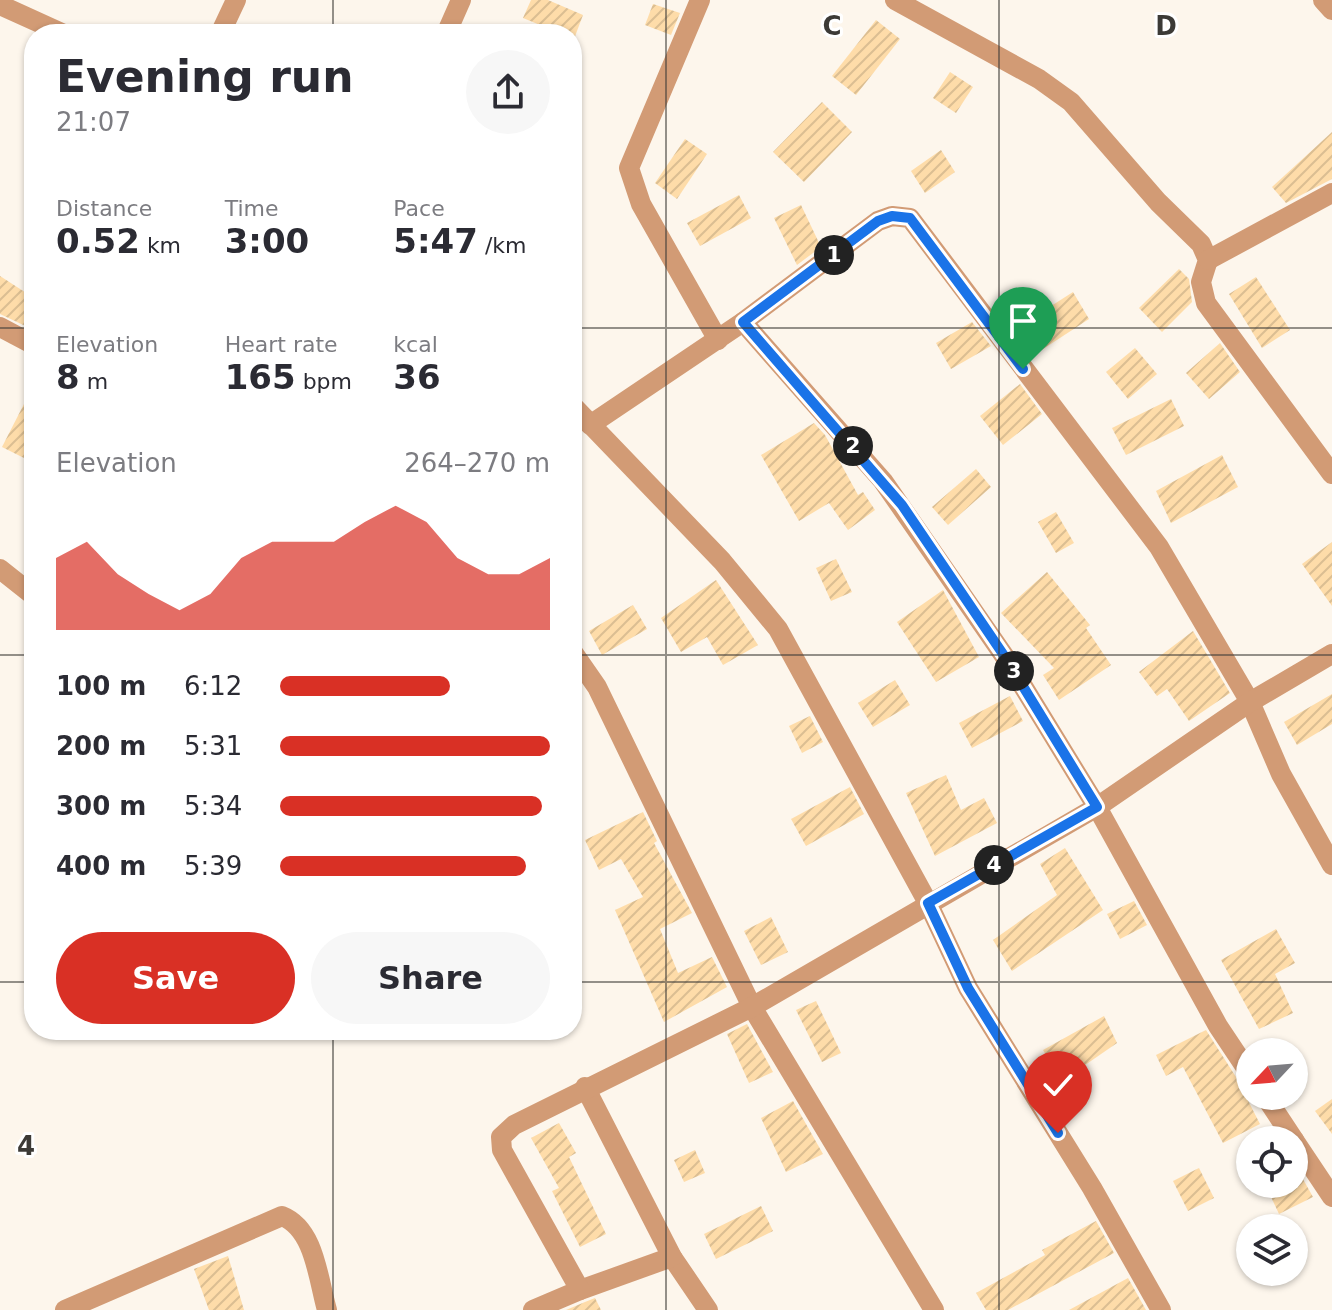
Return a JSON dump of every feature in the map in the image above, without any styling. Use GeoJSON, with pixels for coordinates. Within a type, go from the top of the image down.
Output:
{"type":"FeatureCollection","features":[{"type":"Feature","properties":{"kind":"street"},"geometry":{"type":"LineString","coordinates":[[225,24],[236,0]]}},
{"type":"Feature","properties":{"kind":"street"},"geometry":{"type":"LineString","coordinates":[[450,24],[461,0]]}},
{"type":"Feature","properties":{"kind":"street"},"geometry":{"type":"LineString","coordinates":[[700,0],[629,168],[641,204],[718,340]]}},
{"type":"Feature","properties":{"kind":"street"},"geometry":{"type":"LineString","coordinates":[[895,0],[1039,79],[1071,102],[1158,202],[1201,244],[1208,260],[1201,282],[1206,303],[1332,474]]}},
{"type":"Feature","properties":{"kind":"street"},"geometry":{"type":"LineString","coordinates":[[1323,0],[1332,10]]}},
{"type":"Feature","properties":{"kind":"street"},"geometry":{"type":"LineString","coordinates":[[0,5],[42,24]]}},
{"type":"Feature","properties":{"kind":"street"},"geometry":{"type":"LineString","coordinates":[[1208,260],[1332,193]]}},
{"type":"Feature","properties":{"kind":"street"},"geometry":{"type":"LineString","coordinates":[[590,425],[718,340],[878,221],[892,216],[910,218],[1159,547],[1250,702],[1281,774],[1332,865]]}},
{"type":"Feature","properties":{"kind":"street"},"geometry":{"type":"LineString","coordinates":[[743,322],[902,505],[1005,657],[1097,807],[1236,1053]]}},
{"type":"Feature","properties":{"kind":"street"},"geometry":{"type":"LineString","coordinates":[[0,327],[24,340]]}},
{"type":"Feature","properties":{"kind":"street"},"geometry":{"type":"LineString","coordinates":[[582,416],[722,561],[778,629],[928,903],[968,988],[1092,1188],[1161,1310]]}},
{"type":"Feature","properties":{"kind":"street"},"geometry":{"type":"LineString","coordinates":[[0,569],[24,588]]}},
{"type":"Feature","properties":{"kind":"street"},"geometry":{"type":"LineString","coordinates":[[580,1290],[502,1150],[501,1137],[514,1125],[585,1087],[752,1007],[1097,807],[1250,702],[1332,654]]}},
{"type":"Feature","properties":{"kind":"street"},"geometry":{"type":"LineString","coordinates":[[582,665],[597,687],[752,1007],[934,1310]]}},
{"type":"Feature","properties":{"kind":"street"},"geometry":{"type":"LineString","coordinates":[[585,1087],[672,1257],[708,1310]]}},
{"type":"Feature","properties":{"kind":"street"},"geometry":{"type":"LineString","coordinates":[[1308,1161],[1332,1197]]}},
{"type":"Feature","properties":{"kind":"street"},"geometry":{"type":"LineString","coordinates":[[65,1310],[282,1216],[296,1221],[307,1238],[327,1310]]}},
{"type":"Feature","properties":{"kind":"street"},"geometry":{"type":"LineString","coordinates":[[533,1310],[672,1257]]}},
{"type":"Feature","properties":{"kind":"building"},"geometry":{"type":"Polygon","coordinates":[[[531,0],[548,0],[583,15],[580,24],[538,24],[523,18],[531,0]]]}},
{"type":"Feature","properties":{"kind":"building"},"geometry":{"type":"Polygon","coordinates":[[[653,4],[680,13],[671,35],[645,25],[653,4]]]}},
{"type":"Feature","properties":{"kind":"building"},"geometry":{"type":"Polygon","coordinates":[[[876,20],[900,39],[856,95],[832,76],[876,20]]]}},
{"type":"Feature","properties":{"kind":"building"},"geometry":{"type":"Polygon","coordinates":[[[950,72],[973,87],[956,113],[933,98],[950,72]]]}},
{"type":"Feature","properties":{"kind":"building"},"geometry":{"type":"Polygon","coordinates":[[[822,102],[852,132],[804,182],[773,152],[822,102]]]}},
{"type":"Feature","properties":{"kind":"building"},"geometry":{"type":"Polygon","coordinates":[[[1332,132],[1332,179],[1286,203],[1272,187],[1332,132]]]}},
{"type":"Feature","properties":{"kind":"building"},"geometry":{"type":"Polygon","coordinates":[[[685,139],[707,154],[677,199],[655,183],[685,139]]]}},
{"type":"Feature","properties":{"kind":"building"},"geometry":{"type":"Polygon","coordinates":[[[941,150],[955,172],[925,193],[911,171],[941,150]]]}},
{"type":"Feature","properties":{"kind":"building"},"geometry":{"type":"Polygon","coordinates":[[[739,195],[751,218],[700,246],[687,223],[739,195]]]}},
{"type":"Feature","properties":{"kind":"building"},"geometry":{"type":"Polygon","coordinates":[[[801,205],[821,247],[797,265],[774,218],[801,205]]]}},
{"type":"Feature","properties":{"kind":"building"},"geometry":{"type":"Polygon","coordinates":[[[1179,269],[1189,279],[1192,302],[1162,332],[1139,308],[1179,269]]]}},
{"type":"Feature","properties":{"kind":"building"},"geometry":{"type":"Polygon","coordinates":[[[0,276],[24,292],[24,325],[0,314],[0,276]]]}},
{"type":"Feature","properties":{"kind":"building"},"geometry":{"type":"Polygon","coordinates":[[[1256,277],[1290,330],[1262,348],[1229,294],[1256,277]]]}},
{"type":"Feature","properties":{"kind":"building"},"geometry":{"type":"Polygon","coordinates":[[[1073,292],[1089,319],[1040,351],[1023,324],[1073,292]]]}},
{"type":"Feature","properties":{"kind":"building"},"geometry":{"type":"Polygon","coordinates":[[[972,322],[991,346],[951,369],[936,343],[972,322]]]}},
{"type":"Feature","properties":{"kind":"building"},"geometry":{"type":"Polygon","coordinates":[[[1220,343],[1240,372],[1209,399],[1186,373],[1220,343]]]}},
{"type":"Feature","properties":{"kind":"building"},"geometry":{"type":"Polygon","coordinates":[[[1135,348],[1157,374],[1128,399],[1106,372],[1135,348]]]}},
{"type":"Feature","properties":{"kind":"building"},"geometry":{"type":"Polygon","coordinates":[[[1020,384],[1042,414],[1003,445],[980,416],[1020,384]]]}},
{"type":"Feature","properties":{"kind":"building"},"geometry":{"type":"Polygon","coordinates":[[[1171,399],[1184,426],[1126,455],[1112,428],[1171,399]]]}},
{"type":"Feature","properties":{"kind":"building"},"geometry":{"type":"Polygon","coordinates":[[[24,404],[24,458],[2,447],[24,404]]]}},
{"type":"Feature","properties":{"kind":"building"},"geometry":{"type":"Polygon","coordinates":[[[814,423],[825,435],[858,495],[863,492],[875,510],[848,530],[829,503],[799,521],[761,455],[814,423]]]}},
{"type":"Feature","properties":{"kind":"building"},"geometry":{"type":"Polygon","coordinates":[[[1222,455],[1238,487],[1171,523],[1156,491],[1222,455]]]}},
{"type":"Feature","properties":{"kind":"building"},"geometry":{"type":"Polygon","coordinates":[[[976,469],[991,487],[948,525],[932,507],[976,469]]]}},
{"type":"Feature","properties":{"kind":"building"},"geometry":{"type":"Polygon","coordinates":[[[1056,512],[1074,543],[1056,553],[1038,522],[1056,512]]]}},
{"type":"Feature","properties":{"kind":"building"},"geometry":{"type":"Polygon","coordinates":[[[1332,542],[1332,606],[1302,564],[1332,542]]]}},
{"type":"Feature","properties":{"kind":"building"},"geometry":{"type":"Polygon","coordinates":[[[836,559],[852,592],[831,601],[816,568],[836,559]]]}},
{"type":"Feature","properties":{"kind":"building"},"geometry":{"type":"Polygon","coordinates":[[[1047,572],[1090,625],[1086,628],[1111,665],[1059,700],[1043,675],[1054,668],[1001,613],[1047,572]]]}},
{"type":"Feature","properties":{"kind":"building"},"geometry":{"type":"Polygon","coordinates":[[[716,580],[758,645],[723,665],[707,637],[681,652],[661,618],[716,580]]]}},
{"type":"Feature","properties":{"kind":"building"},"geometry":{"type":"Polygon","coordinates":[[[943,590],[979,657],[936,682],[897,622],[943,590]]]}},
{"type":"Feature","properties":{"kind":"building"},"geometry":{"type":"Polygon","coordinates":[[[633,605],[647,629],[602,655],[589,631],[633,605]]]}},
{"type":"Feature","properties":{"kind":"building"},"geometry":{"type":"Polygon","coordinates":[[[1193,631],[1230,693],[1189,721],[1167,689],[1157,696],[1139,672],[1193,631]]]}},
{"type":"Feature","properties":{"kind":"building"},"geometry":{"type":"Polygon","coordinates":[[[895,680],[910,705],[873,727],[858,703],[895,680]]]}},
{"type":"Feature","properties":{"kind":"building"},"geometry":{"type":"Polygon","coordinates":[[[1332,694],[1332,724],[1297,745],[1284,722],[1332,694]]]}},
{"type":"Feature","properties":{"kind":"building"},"geometry":{"type":"Polygon","coordinates":[[[1010,696],[1023,721],[972,748],[959,723],[1010,696]]]}},
{"type":"Feature","properties":{"kind":"building"},"geometry":{"type":"Polygon","coordinates":[[[810,716],[823,742],[802,753],[789,726],[810,716]]]}},
{"type":"Feature","properties":{"kind":"building"},"geometry":{"type":"Polygon","coordinates":[[[946,775],[961,810],[984,798],[997,823],[935,856],[906,793],[946,775]]]}},
{"type":"Feature","properties":{"kind":"building"},"geometry":{"type":"Polygon","coordinates":[[[850,787],[864,814],[806,846],[791,819],[850,787]]]}},
{"type":"Feature","properties":{"kind":"building"},"geometry":{"type":"Polygon","coordinates":[[[643,812],[657,841],[654,843],[692,913],[660,929],[678,973],[712,957],[727,987],[664,1022],[615,910],[643,897],[621,859],[599,870],[585,840],[643,812]]]}},
{"type":"Feature","properties":{"kind":"building"},"geometry":{"type":"Polygon","coordinates":[[[1065,848],[1103,910],[1012,971],[993,940],[1057,895],[1040,864],[1065,848]]]}},
{"type":"Feature","properties":{"kind":"building"},"geometry":{"type":"Polygon","coordinates":[[[1134,901],[1147,925],[1120,939],[1107,914],[1134,901]]]}},
{"type":"Feature","properties":{"kind":"building"},"geometry":{"type":"Polygon","coordinates":[[[771,917],[788,952],[761,965],[744,931],[771,917]]]}},
{"type":"Feature","properties":{"kind":"building"},"geometry":{"type":"Polygon","coordinates":[[[1276,929],[1295,963],[1275,974],[1293,1013],[1259,1029],[1221,960],[1276,929]]]}},
{"type":"Feature","properties":{"kind":"building"},"geometry":{"type":"Polygon","coordinates":[[[816,1001],[841,1053],[822,1062],[796,1010],[816,1001]]]}},
{"type":"Feature","properties":{"kind":"building"},"geometry":{"type":"Polygon","coordinates":[[[1104,1016],[1117,1043],[1062,1081],[1043,1050],[1104,1016]]]}},
{"type":"Feature","properties":{"kind":"building"},"geometry":{"type":"Polygon","coordinates":[[[747,1024],[773,1072],[749,1083],[727,1034],[747,1024]]]}},
{"type":"Feature","properties":{"kind":"building"},"geometry":{"type":"Polygon","coordinates":[[[1206,1030],[1236,1077],[1236,1110],[1253,1110],[1260,1124],[1236,1126],[1236,1136],[1223,1143],[1183,1067],[1166,1076],[1156,1055],[1206,1030]]]}},
{"type":"Feature","properties":{"kind":"building"},"geometry":{"type":"Polygon","coordinates":[[[1332,1099],[1332,1134],[1315,1111],[1332,1099]]]}},
{"type":"Feature","properties":{"kind":"building"},"geometry":{"type":"Polygon","coordinates":[[[793,1101],[823,1154],[786,1172],[761,1118],[793,1101]]]}},
{"type":"Feature","properties":{"kind":"building"},"geometry":{"type":"Polygon","coordinates":[[[559,1123],[576,1153],[569,1157],[606,1234],[580,1247],[552,1191],[559,1188],[531,1138],[559,1123]]]}},
{"type":"Feature","properties":{"kind":"building"},"geometry":{"type":"Polygon","coordinates":[[[695,1150],[705,1173],[684,1182],[674,1160],[695,1150]]]}},
{"type":"Feature","properties":{"kind":"building"},"geometry":{"type":"Polygon","coordinates":[[[1199,1168],[1214,1198],[1188,1211],[1173,1181],[1199,1168]]]}},
{"type":"Feature","properties":{"kind":"building"},"geometry":{"type":"Polygon","coordinates":[[[1308,1188],[1313,1197],[1279,1214],[1272,1198],[1308,1198],[1308,1188]]]}},
{"type":"Feature","properties":{"kind":"building"},"geometry":{"type":"Polygon","coordinates":[[[761,1206],[773,1231],[716,1259],[704,1234],[761,1206]]]}},
{"type":"Feature","properties":{"kind":"building"},"geometry":{"type":"Polygon","coordinates":[[[1096,1221],[1114,1253],[1008,1310],[986,1310],[976,1293],[1045,1255],[1042,1250],[1096,1221]]]}},
{"type":"Feature","properties":{"kind":"building"},"geometry":{"type":"Polygon","coordinates":[[[228,1256],[244,1310],[209,1310],[194,1269],[228,1256]]]}},
{"type":"Feature","properties":{"kind":"building"},"geometry":{"type":"Polygon","coordinates":[[[1128,1278],[1146,1310],[1069,1310],[1128,1278]]]}},
{"type":"Feature","properties":{"kind":"building"},"geometry":{"type":"Polygon","coordinates":[[[595,1298],[601,1310],[566,1310],[585,1302],[595,1298]]]}},
{"type":"Feature","properties":{"kind":"route"},"geometry":{"type":"LineString","coordinates":[[1023,369],[910,218],[892,216],[878,221],[743,322],[902,505],[1005,657],[1097,807],[928,903],[968,988],[1058,1133]]}}]}
